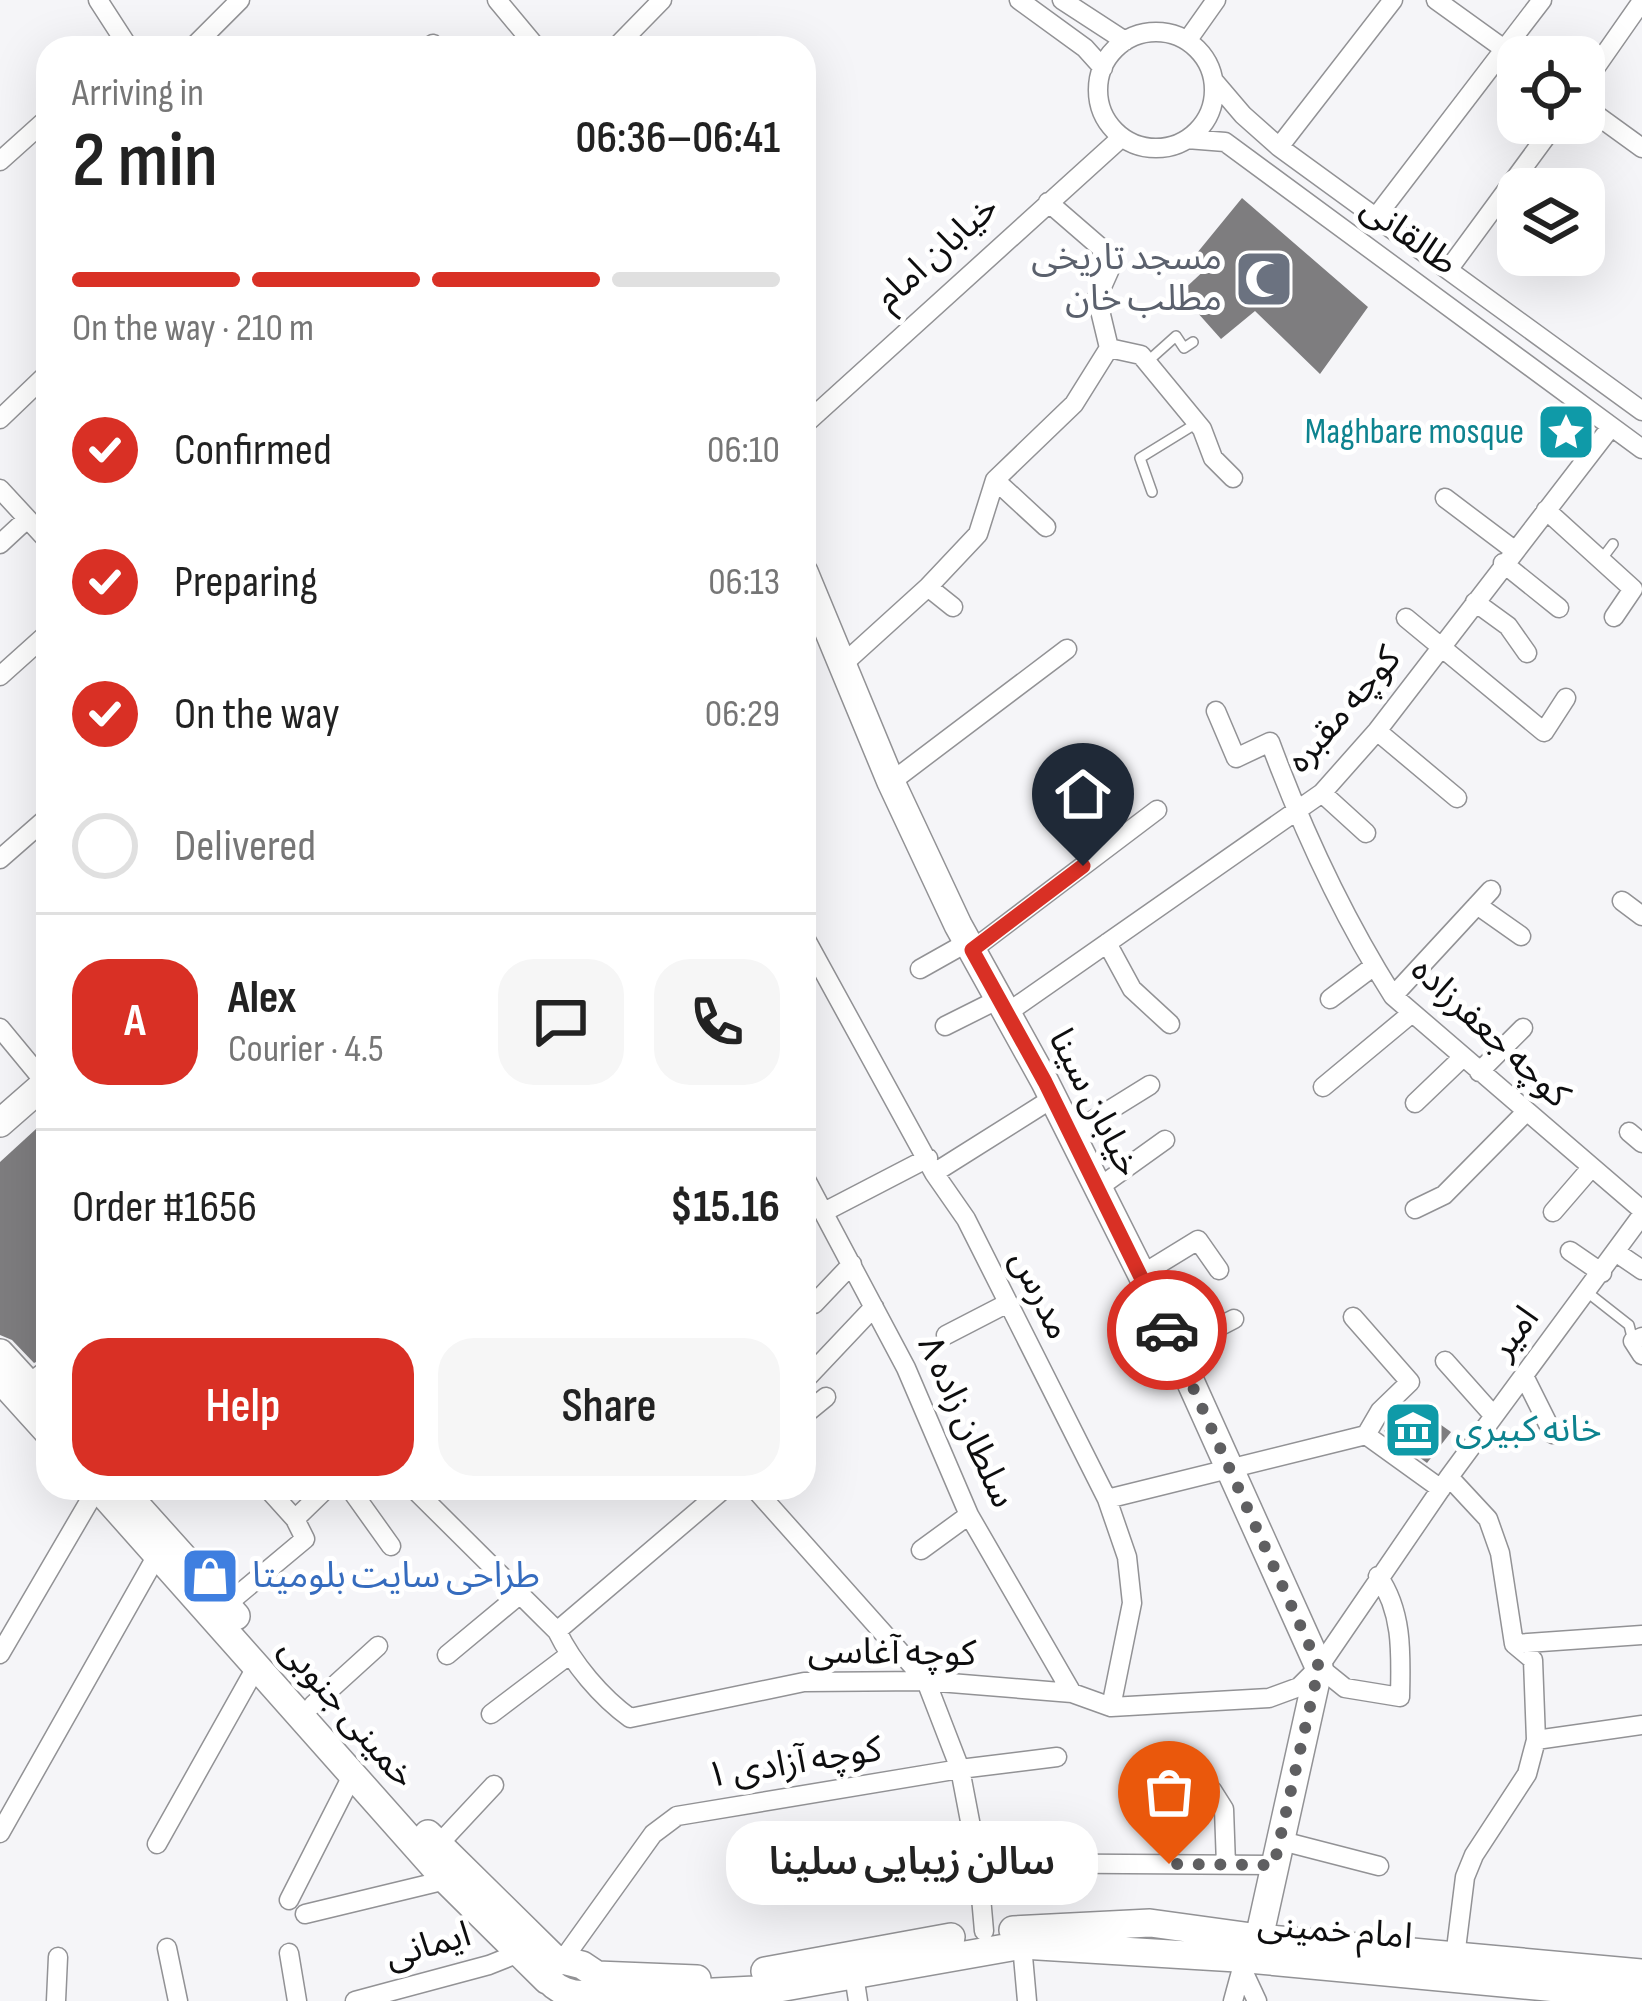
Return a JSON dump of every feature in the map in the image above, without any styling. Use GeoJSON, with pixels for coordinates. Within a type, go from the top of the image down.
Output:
{"type":"FeatureCollection","features":[{"type":"Feature","properties":{"kind":"main road","name":"خیابان سینا"},"geometry":{"type":"LineString","coordinates":[[816,601],[891,782],[970,946],[1142,1274],[1319,1667]]}},
{"type":"Feature","properties":{"kind":"main road"},"geometry":{"type":"LineString","coordinates":[[0,1123],[36,1092]]}},
{"type":"Feature","properties":{"kind":"main road"},"geometry":{"type":"LineString","coordinates":[[0,1353],[36,1375]]}},
{"type":"Feature","properties":{"kind":"main road"},"geometry":{"type":"LineString","coordinates":[[0,1378],[36,1418]]}},
{"type":"Feature","properties":{"kind":"main road","name":"خمینی جنوبی"},"geometry":{"type":"LineString","coordinates":[[108,1500],[446,1880],[519,1953],[554,1977]]}},
{"type":"Feature","properties":{"kind":"main road","name":"خمینی جنوبی"},"geometry":{"type":"LineString","coordinates":[[132,1500],[554,1977]]}},
{"type":"Feature","properties":{"kind":"main road"},"geometry":{"type":"LineString","coordinates":[[1258,1939],[1319,1667]]}},
{"type":"Feature","properties":{"kind":"main road","name":"امام خمینی"},"geometry":{"type":"LineString","coordinates":[[595,1987],[708,1980],[984,1931],[1150,1924],[1258,1939],[1642,1973]]}},
{"type":"Feature","properties":{"kind":"main road","name":"امام خمینی"},"geometry":{"type":"LineString","coordinates":[[595,1987],[658,1999],[856,1988],[1022,1946],[1642,1996]]}},
{"type":"Feature","properties":{"kind":"main road"},"geometry":{"type":"LineString","coordinates":[[554,1977],[580,2000],[595,1987]]}},
{"type":"Feature","properties":{"kind":"street"},"geometry":{"type":"LineString","coordinates":[[204,36],[240,0]]}},
{"type":"Feature","properties":{"kind":"street"},"geometry":{"type":"LineString","coordinates":[[496,0],[527,36]]}},
{"type":"Feature","properties":{"kind":"street"},"geometry":{"type":"LineString","coordinates":[[1019,0],[1085,48],[1103,68]]}},
{"type":"Feature","properties":{"kind":"street"},"geometry":{"type":"LineString","coordinates":[[1061,0],[1125,41]]}},
{"type":"Feature","properties":{"kind":"street"},"geometry":{"type":"LineString","coordinates":[[1187,41],[1216,0]]}},
{"type":"Feature","properties":{"kind":"street"},"geometry":{"type":"LineString","coordinates":[[1279,147],[1393,0]]}},
{"type":"Feature","properties":{"kind":"street"},"geometry":{"type":"LineString","coordinates":[[1436,0],[1497,44]]}},
{"type":"Feature","properties":{"kind":"street"},"geometry":{"type":"LineString","coordinates":[[1522,36],[1542,0]]}},
{"type":"Feature","properties":{"kind":"street"},"geometry":{"type":"LineString","coordinates":[[1605,54],[1642,1]]}},
{"type":"Feature","properties":{"kind":"street"},"geometry":{"type":"LineString","coordinates":[[625,36],[654,2]]}},
{"type":"Feature","properties":{"kind":"street"},"geometry":{"type":"LineString","coordinates":[[106,4],[123,36]]}},
{"type":"Feature","properties":{"kind":"street"},"geometry":{"type":"LineString","coordinates":[[1156,32],[1187,41],[1209,65],[1214,81],[1209,113],[1187,139],[1154,148],[1122,137],[1108,123],[1098,86],[1103,68],[1125,41],[1156,32]]}},
{"type":"Feature","properties":{"kind":"street"},"geometry":{"type":"LineString","coordinates":[[1376,217],[1497,73]]}},
{"type":"Feature","properties":{"kind":"street","name":"طالقانی"},"geometry":{"type":"LineString","coordinates":[[1214,81],[1279,147],[1642,411]]}},
{"type":"Feature","properties":{"kind":"street"},"geometry":{"type":"LineString","coordinates":[[1605,121],[1642,148]]}},
{"type":"Feature","properties":{"kind":"street"},"geometry":{"type":"LineString","coordinates":[[0,161],[36,131]]}},
{"type":"Feature","properties":{"kind":"street","name":"خیابان امام"},"geometry":{"type":"LineString","coordinates":[[816,414],[1122,137]]}},
{"type":"Feature","properties":{"kind":"street","name":"طالقانی"},"geometry":{"type":"LineString","coordinates":[[1187,139],[1225,142],[1642,449]]}},
{"type":"Feature","properties":{"kind":"street"},"geometry":{"type":"LineString","coordinates":[[1448,270],[1541,144]]}},
{"type":"Feature","properties":{"kind":"street"},"geometry":{"type":"LineString","coordinates":[[842,665],[978,534],[995,480],[1074,404],[1108,348],[1097,298],[1110,269],[1100,247],[1048,202]]}},
{"type":"Feature","properties":{"kind":"street"},"geometry":{"type":"LineString","coordinates":[[1108,348],[1142,355],[1197,423],[1213,458],[1233,478]]}},
{"type":"Feature","properties":{"kind":"street"},"geometry":{"type":"LineString","coordinates":[[0,419],[36,385]]}},
{"type":"Feature","properties":{"kind":"street","name":"کوچه مقبره"},"geometry":{"type":"LineString","coordinates":[[945,1026],[1003,1006],[1107,943],[1322,793],[1377,731],[1611,427]]}},
{"type":"Feature","properties":{"kind":"street"},"geometry":{"type":"LineString","coordinates":[[995,480],[1046,527]]}},
{"type":"Feature","properties":{"kind":"street"},"geometry":{"type":"LineString","coordinates":[[0,489],[36,528]]}},
{"type":"Feature","properties":{"kind":"street"},"geometry":{"type":"LineString","coordinates":[[1445,498],[1559,608]]}},
{"type":"Feature","properties":{"kind":"street"},"geometry":{"type":"LineString","coordinates":[[1546,510],[1606,552],[1634,589],[1614,617]]}},
{"type":"Feature","properties":{"kind":"street"},"geometry":{"type":"LineString","coordinates":[[0,544],[27,518]]}},
{"type":"Feature","properties":{"kind":"street"},"geometry":{"type":"LineString","coordinates":[[928,586],[953,607]]}},
{"type":"Feature","properties":{"kind":"street"},"geometry":{"type":"LineString","coordinates":[[1475,602],[1508,626],[1527,653]]}},
{"type":"Feature","properties":{"kind":"street"},"geometry":{"type":"LineString","coordinates":[[1406,619],[1544,732],[1566,698]]}},
{"type":"Feature","properties":{"kind":"street"},"geometry":{"type":"LineString","coordinates":[[0,676],[36,644]]}},
{"type":"Feature","properties":{"kind":"street"},"geometry":{"type":"LineString","coordinates":[[891,782],[1067,649]]}},
{"type":"Feature","properties":{"kind":"street","name":"کوچه جعفرزاده"},"geometry":{"type":"LineString","coordinates":[[1216,711],[1236,758],[1270,742],[1295,811],[1393,996],[1642,1213]]}},
{"type":"Feature","properties":{"kind":"street"},"geometry":{"type":"LineString","coordinates":[[1377,731],[1457,797]]}},
{"type":"Feature","properties":{"kind":"street"},"geometry":{"type":"LineString","coordinates":[[1322,793],[1366,833]]}},
{"type":"Feature","properties":{"kind":"street"},"geometry":{"type":"LineString","coordinates":[[920,969],[970,946],[1157,810]]}},
{"type":"Feature","properties":{"kind":"street"},"geometry":{"type":"LineString","coordinates":[[0,860],[36,828]]}},
{"type":"Feature","properties":{"kind":"street"},"geometry":{"type":"LineString","coordinates":[[1393,996],[1491,890]]}},
{"type":"Feature","properties":{"kind":"street"},"geometry":{"type":"LineString","coordinates":[[1622,901],[1642,916]]}},
{"type":"Feature","properties":{"kind":"street"},"geometry":{"type":"LineString","coordinates":[[1477,905],[1522,936]]}},
{"type":"Feature","properties":{"kind":"street"},"geometry":{"type":"LineString","coordinates":[[1107,943],[1132,988],[1171,1024]]}},
{"type":"Feature","properties":{"kind":"street","name":"مدرس"},"geometry":{"type":"LineString","coordinates":[[816,959],[966,1220],[1107,1499],[1127,1557],[1132,1603],[1112,1707]]}},
{"type":"Feature","properties":{"kind":"street"},"geometry":{"type":"LineString","coordinates":[[1330,999],[1374,966]]}},
{"type":"Feature","properties":{"kind":"street"},"geometry":{"type":"LineString","coordinates":[[1323,1087],[1412,1012]]}},
{"type":"Feature","properties":{"kind":"street"},"geometry":{"type":"LineString","coordinates":[[0,1028],[36,1070]]}},
{"type":"Feature","properties":{"kind":"street"},"geometry":{"type":"LineString","coordinates":[[1479,1072],[1522,1028]]}},
{"type":"Feature","properties":{"kind":"street"},"geometry":{"type":"LineString","coordinates":[[1415,1103],[1462,1058]]}},
{"type":"Feature","properties":{"kind":"street"},"geometry":{"type":"LineString","coordinates":[[1071,1134],[1150,1085]]}},
{"type":"Feature","properties":{"kind":"street"},"geometry":{"type":"LineString","coordinates":[[824,1212],[931,1165],[1053,1098]]}},
{"type":"Feature","properties":{"kind":"street"},"geometry":{"type":"LineString","coordinates":[[1415,1209],[1444,1195],[1525,1113]]}},
{"type":"Feature","properties":{"kind":"street"},"geometry":{"type":"LineString","coordinates":[[1098,1187],[1165,1140]]}},
{"type":"Feature","properties":{"kind":"street"},"geometry":{"type":"LineString","coordinates":[[1553,1211],[1592,1168]]}},
{"type":"Feature","properties":{"kind":"street","name":"سلطان زاده ۸"},"geometry":{"type":"LineString","coordinates":[[816,1198],[906,1368],[969,1515],[1072,1693]]}},
{"type":"Feature","properties":{"kind":"street","name":"امیر"},"geometry":{"type":"LineString","coordinates":[[1319,1667],[1378,1576],[1642,1213]]}},
{"type":"Feature","properties":{"kind":"street"},"geometry":{"type":"LineString","coordinates":[[1142,1274],[1198,1240],[1219,1270]]}},
{"type":"Feature","properties":{"kind":"street"},"geometry":{"type":"LineString","coordinates":[[1570,1251],[1602,1273]]}},
{"type":"Feature","properties":{"kind":"street"},"geometry":{"type":"LineString","coordinates":[[1616,1253],[1642,1270]]}},
{"type":"Feature","properties":{"kind":"street"},"geometry":{"type":"LineString","coordinates":[[816,1302],[852,1264]]}},
{"type":"Feature","properties":{"kind":"street"},"geometry":{"type":"LineString","coordinates":[[946,1335],[1008,1304]]}},
{"type":"Feature","properties":{"kind":"street"},"geometry":{"type":"LineString","coordinates":[[816,1368],[874,1307]]}},
{"type":"Feature","properties":{"kind":"street"},"geometry":{"type":"LineString","coordinates":[[1353,1317],[1410,1382],[1380,1411],[1366,1435]]}},
{"type":"Feature","properties":{"kind":"street"},"geometry":{"type":"LineString","coordinates":[[1176,1349],[1234,1319]]}},
{"type":"Feature","properties":{"kind":"street"},"geometry":{"type":"LineString","coordinates":[[1445,1361],[1494,1415]]}},
{"type":"Feature","properties":{"kind":"street"},"geometry":{"type":"LineString","coordinates":[[1524,1376],[1553,1434]]}},
{"type":"Feature","properties":{"kind":"street"},"geometry":{"type":"LineString","coordinates":[[816,1405],[826,1397]]}},
{"type":"Feature","properties":{"kind":"street"},"geometry":{"type":"LineString","coordinates":[[1107,1499],[1366,1435],[1445,1483],[1488,1519],[1500,1553],[1514,1644],[1533,1660],[1537,1740],[1527,1774],[1474,1855],[1466,1876],[1455,1957]]}},
{"type":"Feature","properties":{"kind":"street"},"geometry":{"type":"LineString","coordinates":[[0,1654],[91,1500]]}},
{"type":"Feature","properties":{"kind":"street"},"geometry":{"type":"LineString","coordinates":[[226,1604],[305,1539],[278,1500]]}},
{"type":"Feature","properties":{"kind":"street"},"geometry":{"type":"LineString","coordinates":[[295,1519],[315,1500]]}},
{"type":"Feature","properties":{"kind":"street"},"geometry":{"type":"LineString","coordinates":[[358,1500],[391,1546]]}},
{"type":"Feature","properties":{"kind":"street","name":"کوچه آغاسی"},"geometry":{"type":"LineString","coordinates":[[429,1500],[557,1631],[568,1655],[630,1718],[804,1682],[926,1682],[1072,1693],[1112,1707],[1269,1698],[1299,1687],[1319,1667]]}},
{"type":"Feature","properties":{"kind":"street"},"geometry":{"type":"LineString","coordinates":[[557,1631],[711,1500]]}},
{"type":"Feature","properties":{"kind":"street"},"geometry":{"type":"LineString","coordinates":[[765,1500],[926,1682],[960,1769],[978,1863],[984,1931]]}},
{"type":"Feature","properties":{"kind":"street"},"geometry":{"type":"LineString","coordinates":[[921,1550],[969,1515]]}},
{"type":"Feature","properties":{"kind":"street"},"geometry":{"type":"LineString","coordinates":[[0,1833],[156,1557]]}},
{"type":"Feature","properties":{"kind":"street"},"geometry":{"type":"LineString","coordinates":[[1319,1667],[1345,1688],[1400,1697],[1398,1628],[1392,1597],[1378,1576]]}},
{"type":"Feature","properties":{"kind":"street"},"geometry":{"type":"LineString","coordinates":[[447,1655],[518,1596]]}},
{"type":"Feature","properties":{"kind":"street"},"geometry":{"type":"LineString","coordinates":[[1514,1644],[1642,1635]]}},
{"type":"Feature","properties":{"kind":"street"},"geometry":{"type":"LineString","coordinates":[[313,1706],[378,1646]]}},
{"type":"Feature","properties":{"kind":"street"},"geometry":{"type":"LineString","coordinates":[[491,1714],[568,1655]]}},
{"type":"Feature","properties":{"kind":"street"},"geometry":{"type":"LineString","coordinates":[[157,1844],[258,1664]]}},
{"type":"Feature","properties":{"kind":"street"},"geometry":{"type":"LineString","coordinates":[[1537,1740],[1642,1725]]}},
{"type":"Feature","properties":{"kind":"street","name":"کوچه آزادی ۱"},"geometry":{"type":"LineString","coordinates":[[554,1977],[653,1834],[677,1816],[1057,1757]]}},
{"type":"Feature","properties":{"kind":"street"},"geometry":{"type":"LineString","coordinates":[[289,1900],[353,1774]]}},
{"type":"Feature","properties":{"kind":"street"},"geometry":{"type":"LineString","coordinates":[[438,1845],[494,1785]]}},
{"type":"Feature","properties":{"kind":"street"},"geometry":{"type":"LineString","coordinates":[[1212,1790],[1224,1809],[1226,1865]]}},
{"type":"Feature","properties":{"kind":"street"},"geometry":{"type":"LineString","coordinates":[[978,1863],[1226,1865],[1276,1853],[1379,1866]]}},
{"type":"Feature","properties":{"kind":"street"},"geometry":{"type":"LineString","coordinates":[[305,1914],[446,1880]]}},
{"type":"Feature","properties":{"kind":"street"},"geometry":{"type":"LineString","coordinates":[[1022,1946],[1027,2001]]}},
{"type":"Feature","properties":{"kind":"street"},"geometry":{"type":"LineString","coordinates":[[167,1948],[178,2001]]}},
{"type":"Feature","properties":{"kind":"street"},"geometry":{"type":"LineString","coordinates":[[289,1953],[297,2001]]}},
{"type":"Feature","properties":{"kind":"street","name":"ایمانی"},"geometry":{"type":"LineString","coordinates":[[355,2001],[386,1997],[519,1953]]}},
{"type":"Feature","properties":{"kind":"street"},"geometry":{"type":"LineString","coordinates":[[56,2001],[58,1957]]}},
{"type":"Feature","properties":{"kind":"street"},"geometry":{"type":"LineString","coordinates":[[1233,2001],[1240,1963]]}},
{"type":"Feature","properties":{"kind":"street"},"geometry":{"type":"LineString","coordinates":[[1240,1963],[1257,2001]]}},
{"type":"Feature","properties":{"kind":"lane"},"geometry":{"type":"LineString","coordinates":[[1147,362],[1176,337],[1184,348],[1193,341]]}},
{"type":"Feature","properties":{"kind":"lane"},"geometry":{"type":"LineString","coordinates":[[1152,492],[1140,458],[1197,423]]}},
{"type":"Feature","properties":{"kind":"lane"},"geometry":{"type":"LineString","coordinates":[[1587,1292],[1629,1325],[1639,1344]]}},
{"type":"Feature","properties":{"kind":"building","name":"مسجد تاریخی مطلب خان"},"geometry":{"type":"Polygon","coordinates":[[[1242,198],[1368,307],[1320,374],[1255,311],[1221,339],[1180,293],[1209,266],[1197,253],[1242,198]]]}},
{"type":"Feature","properties":{"kind":"building"},"geometry":{"type":"Polygon","coordinates":[[[36,1129],[34,1363],[12,1340],[0,1335],[0,1162],[36,1129]]]}},
{"type":"Feature","properties":{"kind":"building","name":"خانه کبیری"},"geometry":{"type":"Polygon","coordinates":[[[1409,1402],[1451,1432],[1427,1463],[1384,1431],[1409,1402]]]}},
{"type":"Feature","properties":{"kind":"way so far"},"geometry":{"type":"LineString","coordinates":[[1167,1330],[1319,1667],[1274,1865],[1169,1864]]}},
{"type":"Feature","properties":{"kind":"place","name":"مسجد تاریخی مطلب خان"},"geometry":{"type":"Point","coordinates":[1264,279]}},
{"type":"Feature","properties":{"kind":"place","name":"Maghbare mosque"},"geometry":{"type":"Point","coordinates":[1566,432]}},
{"type":"Feature","properties":{"kind":"place","name":"خانه کبیری"},"geometry":{"type":"Point","coordinates":[1413,1430]}},
{"type":"Feature","properties":{"kind":"place","name":"طراحی سایت بلومیتا"},"geometry":{"type":"Point","coordinates":[210,1576]}},
{"type":"Feature","properties":{"kind":"place","name":"سالن زیبایی سلینا"},"geometry":{"type":"Point","coordinates":[1169,1864]}},
{"type":"Feature","properties":{"kind":"route"},"geometry":{"type":"LineString","coordinates":[[1083,866],[972,950],[1045,1082],[1167,1330]]}}]}
